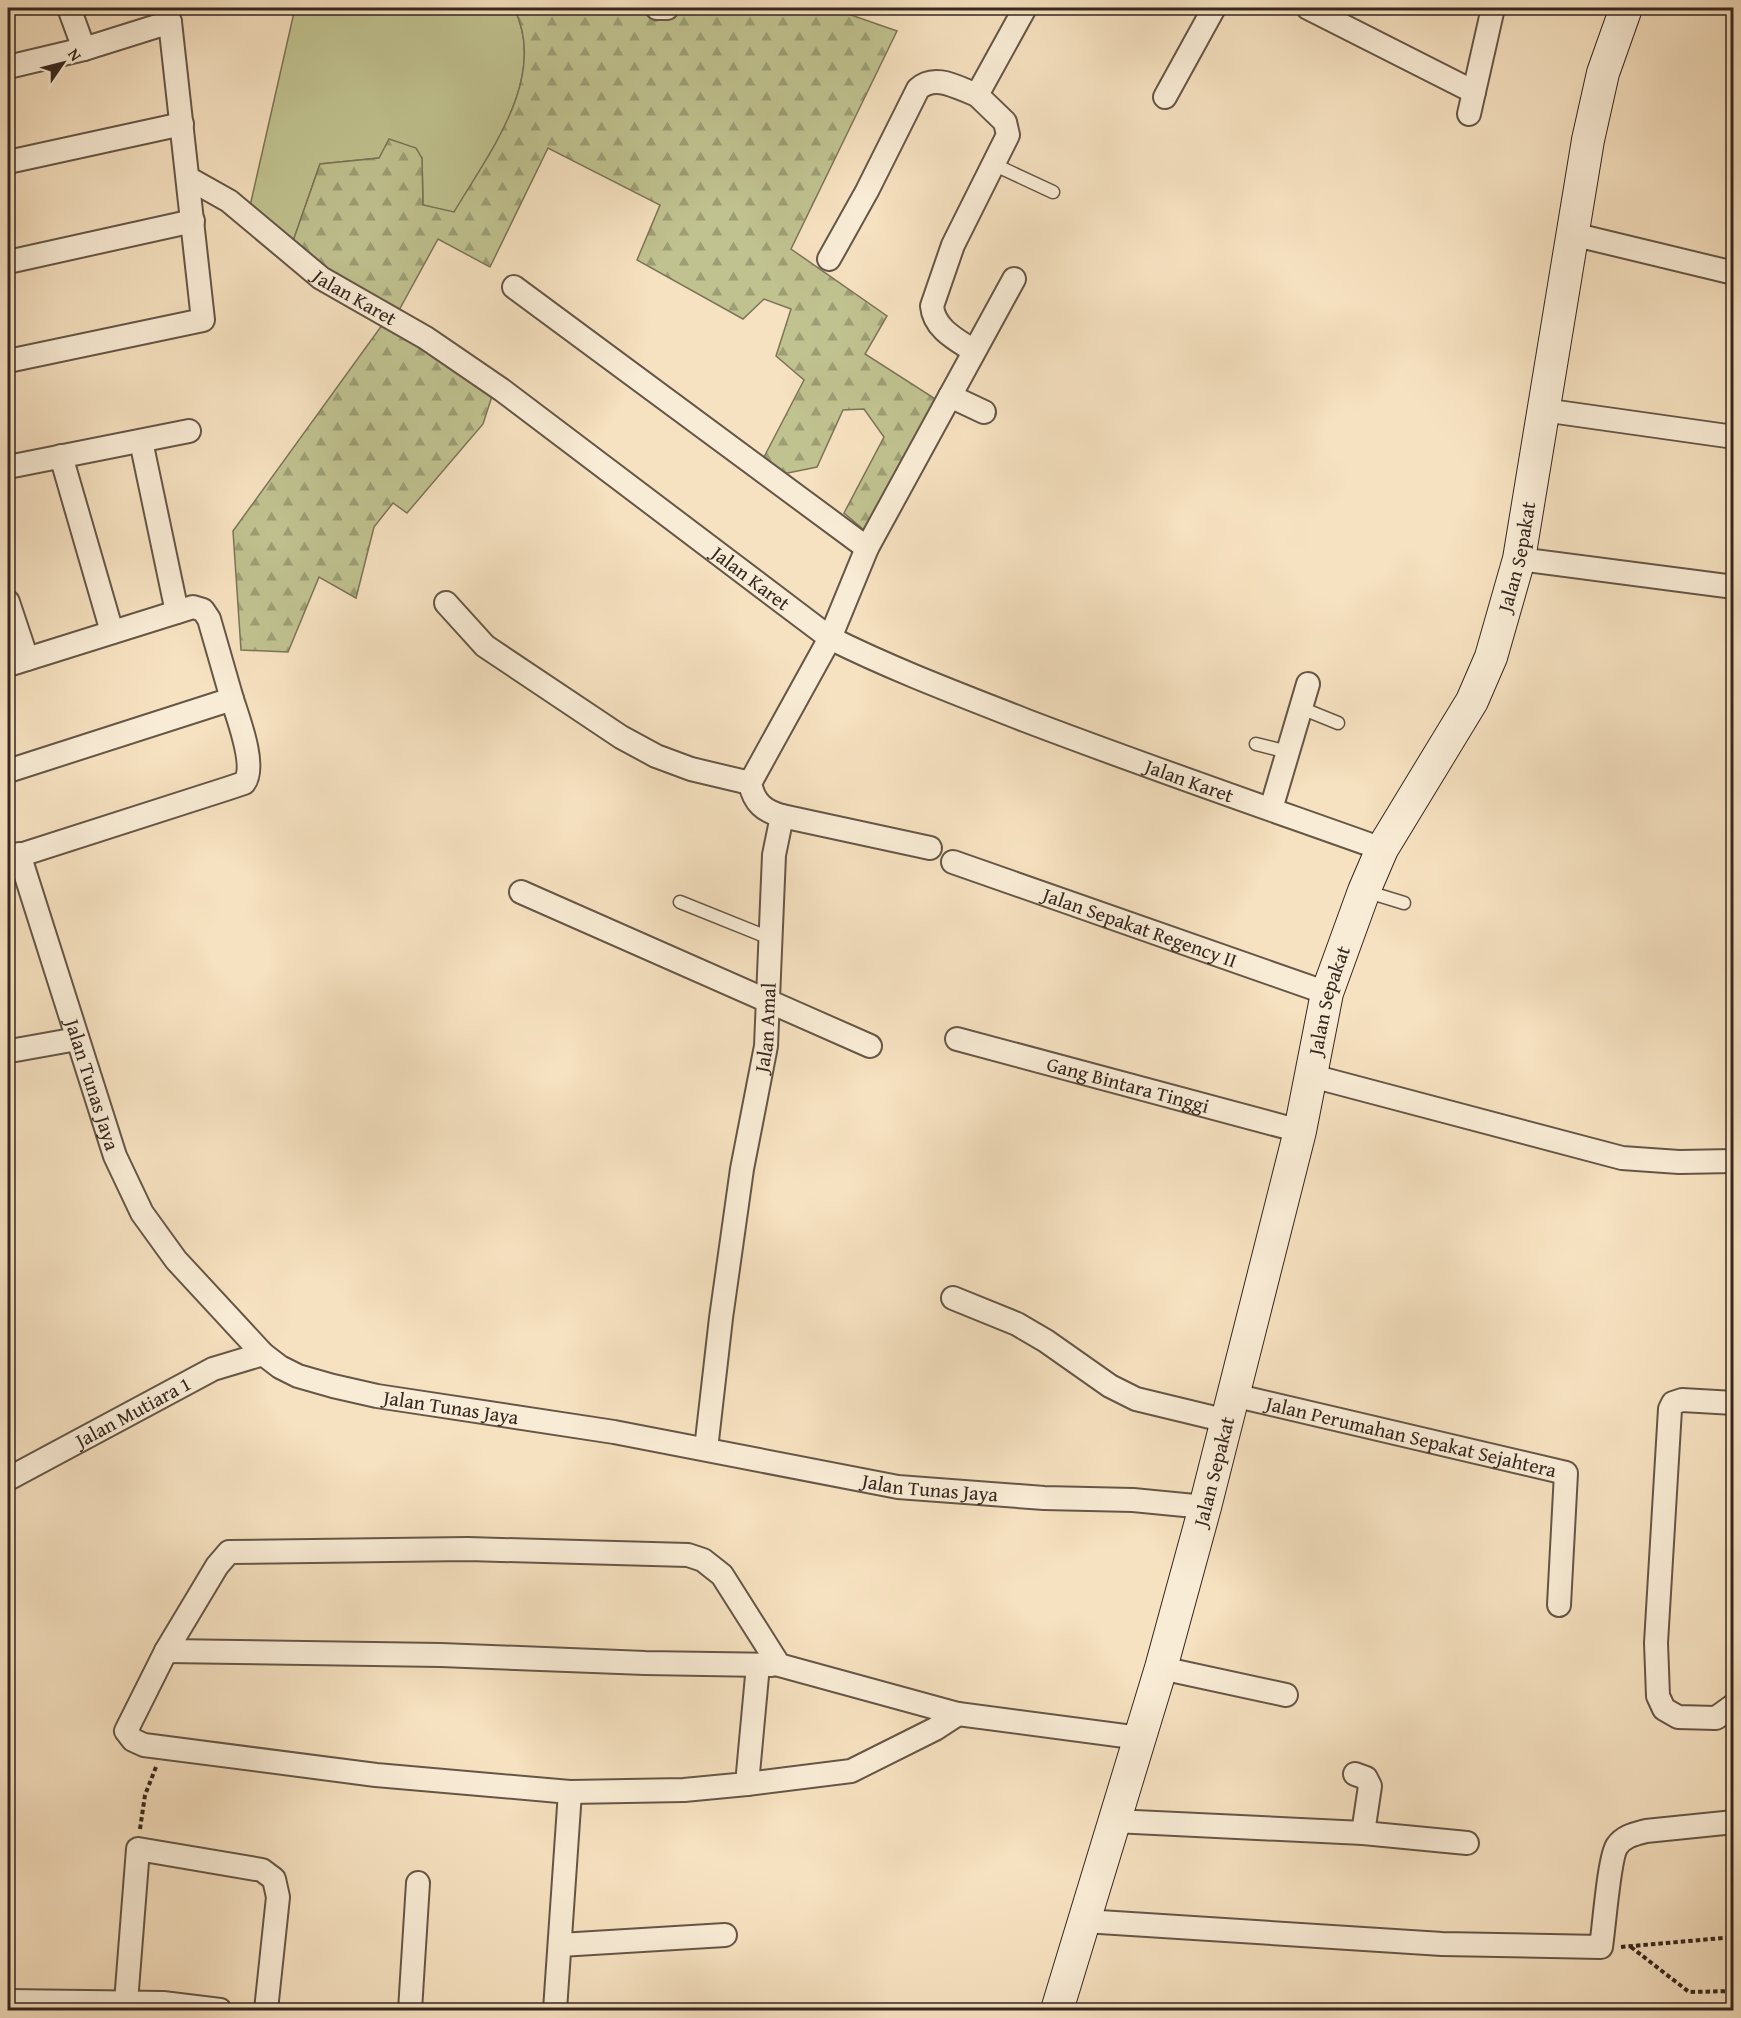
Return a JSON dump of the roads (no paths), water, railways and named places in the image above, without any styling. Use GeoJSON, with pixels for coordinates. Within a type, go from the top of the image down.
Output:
{"type":"FeatureCollection","features":[{"type":"Feature","properties":{"kind":"main road","name":"Jalan Sepakat"},"geometry":{"type":"LineString","coordinates":[[1057,2010],[1161,1668],[1205,1507],[1300,1131],[1327,993],[1364,891],[1382,849],[1472,701],[1491,657],[1519,559],[1572,234],[1603,73],[1626,8]]}},
{"type":"Feature","properties":{"kind":"street"},"geometry":{"type":"LineString","coordinates":[[69,8],[84,49]]}},
{"type":"Feature","properties":{"kind":"street"},"geometry":{"type":"LineString","coordinates":[[657,8],[667,8]]}},
{"type":"Feature","properties":{"kind":"street"},"geometry":{"type":"LineString","coordinates":[[977,95],[1025,8]]}},
{"type":"Feature","properties":{"kind":"street"},"geometry":{"type":"LineString","coordinates":[[1165,97],[1214,8]]}},
{"type":"Feature","properties":{"kind":"street"},"geometry":{"type":"LineString","coordinates":[[1308,8],[1471,103],[1493,8]]}},
{"type":"Feature","properties":{"kind":"street"},"geometry":{"type":"LineString","coordinates":[[8,67],[84,49],[167,15],[182,124],[203,320],[8,361]]}},
{"type":"Feature","properties":{"kind":"street"},"geometry":{"type":"LineString","coordinates":[[829,259],[867,191],[918,89],[925,84],[938,81],[977,95],[1007,126],[1008,135],[995,165],[953,244],[932,306],[933,314],[944,330],[974,351]]}},
{"type":"Feature","properties":{"kind":"street"},"geometry":{"type":"LineString","coordinates":[[8,162],[182,124]]}},
{"type":"Feature","properties":{"kind":"street","name":"Jalan Karet"},"geometry":{"type":"LineString","coordinates":[[188,178],[229,201],[321,278],[426,338],[502,390],[830,638],[867,656],[977,701],[1130,760],[1382,849]]}},
{"type":"Feature","properties":{"kind":"street"},"geometry":{"type":"LineString","coordinates":[[8,262],[193,221]]}},
{"type":"Feature","properties":{"kind":"street"},"geometry":{"type":"LineString","coordinates":[[1572,234],[1734,273]]}},
{"type":"Feature","properties":{"kind":"street"},"geometry":{"type":"LineString","coordinates":[[930,848],[765,811],[755,798],[750,783],[830,638],[867,548],[1014,279]]}},
{"type":"Feature","properties":{"kind":"street"},"geometry":{"type":"LineString","coordinates":[[514,287],[867,548]]}},
{"type":"Feature","properties":{"kind":"street"},"geometry":{"type":"LineString","coordinates":[[950,396],[984,412]]}},
{"type":"Feature","properties":{"kind":"street"},"geometry":{"type":"LineString","coordinates":[[1542,410],[1732,431]]}},
{"type":"Feature","properties":{"kind":"street"},"geometry":{"type":"LineString","coordinates":[[8,467],[189,431]]}},
{"type":"Feature","properties":{"kind":"street"},"geometry":{"type":"LineString","coordinates":[[141,441],[177,612]]}},
{"type":"Feature","properties":{"kind":"street"},"geometry":{"type":"LineString","coordinates":[[61,456],[112,632]]}},
{"type":"Feature","properties":{"kind":"street"},"geometry":{"type":"LineString","coordinates":[[1519,559],[1734,587]]}},
{"type":"Feature","properties":{"kind":"street"},"geometry":{"type":"LineString","coordinates":[[8,602],[17,662],[193,607],[206,613],[212,626],[243,736],[249,772],[244,783],[13,856]]}},
{"type":"Feature","properties":{"kind":"street"},"geometry":{"type":"LineString","coordinates":[[446,603],[485,646],[621,737],[656,756],[691,769],[750,783]]}},
{"type":"Feature","properties":{"kind":"street"},"geometry":{"type":"LineString","coordinates":[[1271,809],[1308,684]]}},
{"type":"Feature","properties":{"kind":"street"},"geometry":{"type":"LineString","coordinates":[[8,771],[232,699]]}},
{"type":"Feature","properties":{"kind":"street","name":"Jalan Amal"},"geometry":{"type":"LineString","coordinates":[[706,1449],[721,1318],[742,1169],[766,1046],[774,855],[782,816]]}},
{"type":"Feature","properties":{"kind":"street","name":"Jalan Tunas Jaya"},"geometry":{"type":"LineString","coordinates":[[13,856],[115,1156],[142,1213],[176,1260],[263,1354],[298,1376],[344,1389],[614,1432],[898,1487],[1044,1498],[1133,1500],[1205,1507]]}},
{"type":"Feature","properties":{"kind":"street","name":"Jalan Sepakat Regency II"},"geometry":{"type":"LineString","coordinates":[[953,862],[1327,993]]}},
{"type":"Feature","properties":{"kind":"street"},"geometry":{"type":"LineString","coordinates":[[521,892],[870,1046]]}},
{"type":"Feature","properties":{"kind":"street"},"geometry":{"type":"LineString","coordinates":[[10,1051],[77,1039]]}},
{"type":"Feature","properties":{"kind":"street","name":"Gang Bintara Tinggi"},"geometry":{"type":"LineString","coordinates":[[957,1039],[1300,1131]]}},
{"type":"Feature","properties":{"kind":"street"},"geometry":{"type":"LineString","coordinates":[[1312,1076],[1622,1158],[1679,1162],[1734,1161]]}},
{"type":"Feature","properties":{"kind":"street"},"geometry":{"type":"LineString","coordinates":[[953,1298],[1017,1324],[1046,1341],[1110,1386],[1136,1399],[1230,1408]]}},
{"type":"Feature","properties":{"kind":"street","name":"Jalan Mutiara 1"},"geometry":{"type":"LineString","coordinates":[[8,1479],[213,1370],[263,1354]]}},
{"type":"Feature","properties":{"kind":"street"},"geometry":{"type":"LineString","coordinates":[[1734,1403],[1682,1400],[1673,1403],[1670,1409],[1656,1643],[1658,1696],[1664,1709],[1678,1717],[1704,1719],[1716,1718],[1734,1705]]}},
{"type":"Feature","properties":{"kind":"street","name":"Jalan Perumahan Sepakat Sejahtera"},"geometry":{"type":"LineString","coordinates":[[1230,1408],[1566,1473],[1559,1605]]}},
{"type":"Feature","properties":{"kind":"street"},"geometry":{"type":"LineString","coordinates":[[747,1784],[769,1665],[722,1575],[703,1560],[688,1555],[468,1549],[233,1550],[217,1566],[166,1651],[126,1731],[129,1737],[139,1743],[166,1748],[376,1775],[570,1792],[684,1790],[747,1784],[851,1771],[935,1729],[958,1714]]}},
{"type":"Feature","properties":{"kind":"street"},"geometry":{"type":"LineString","coordinates":[[166,1651],[441,1655],[769,1665],[958,1714],[1140,1738]]}},
{"type":"Feature","properties":{"kind":"street"},"geometry":{"type":"LineString","coordinates":[[1161,1668],[1286,1695]]}},
{"type":"Feature","properties":{"kind":"street"},"geometry":{"type":"LineString","coordinates":[[1355,1774],[1366,1778],[1370,1786],[1363,1833]]}},
{"type":"Feature","properties":{"kind":"street"},"geometry":{"type":"LineString","coordinates":[[555,2010],[570,1792]]}},
{"type":"Feature","properties":{"kind":"street"},"geometry":{"type":"LineString","coordinates":[[1114,1821],[1363,1833],[1467,1843]]}},
{"type":"Feature","properties":{"kind":"street"},"geometry":{"type":"LineString","coordinates":[[1084,1921],[1442,1944],[1601,1947],[1613,1855],[1623,1840],[1633,1834],[1646,1831],[1734,1822]]}},
{"type":"Feature","properties":{"kind":"street"},"geometry":{"type":"LineString","coordinates":[[126,2002],[138,1849],[262,1870],[274,1879],[279,1897],[266,2010]]}},
{"type":"Feature","properties":{"kind":"street"},"geometry":{"type":"LineString","coordinates":[[410,2010],[418,1884]]}},
{"type":"Feature","properties":{"kind":"street"},"geometry":{"type":"LineString","coordinates":[[560,1945],[725,1935]]}},
{"type":"Feature","properties":{"kind":"street"},"geometry":{"type":"LineString","coordinates":[[8,2001],[74,2005],[126,2002],[162,2007],[220,2010]]}},
{"type":"Feature","properties":{"kind":"lane"},"geometry":{"type":"LineString","coordinates":[[995,165],[1053,192]]}},
{"type":"Feature","properties":{"kind":"lane"},"geometry":{"type":"LineString","coordinates":[[1301,708],[1338,723]]}},
{"type":"Feature","properties":{"kind":"lane"},"geometry":{"type":"LineString","coordinates":[[1256,744],[1288,752]]}},
{"type":"Feature","properties":{"kind":"lane"},"geometry":{"type":"LineString","coordinates":[[1364,891],[1404,903]]}},
{"type":"Feature","properties":{"kind":"lane"},"geometry":{"type":"LineString","coordinates":[[680,902],[772,939]]}}]}
